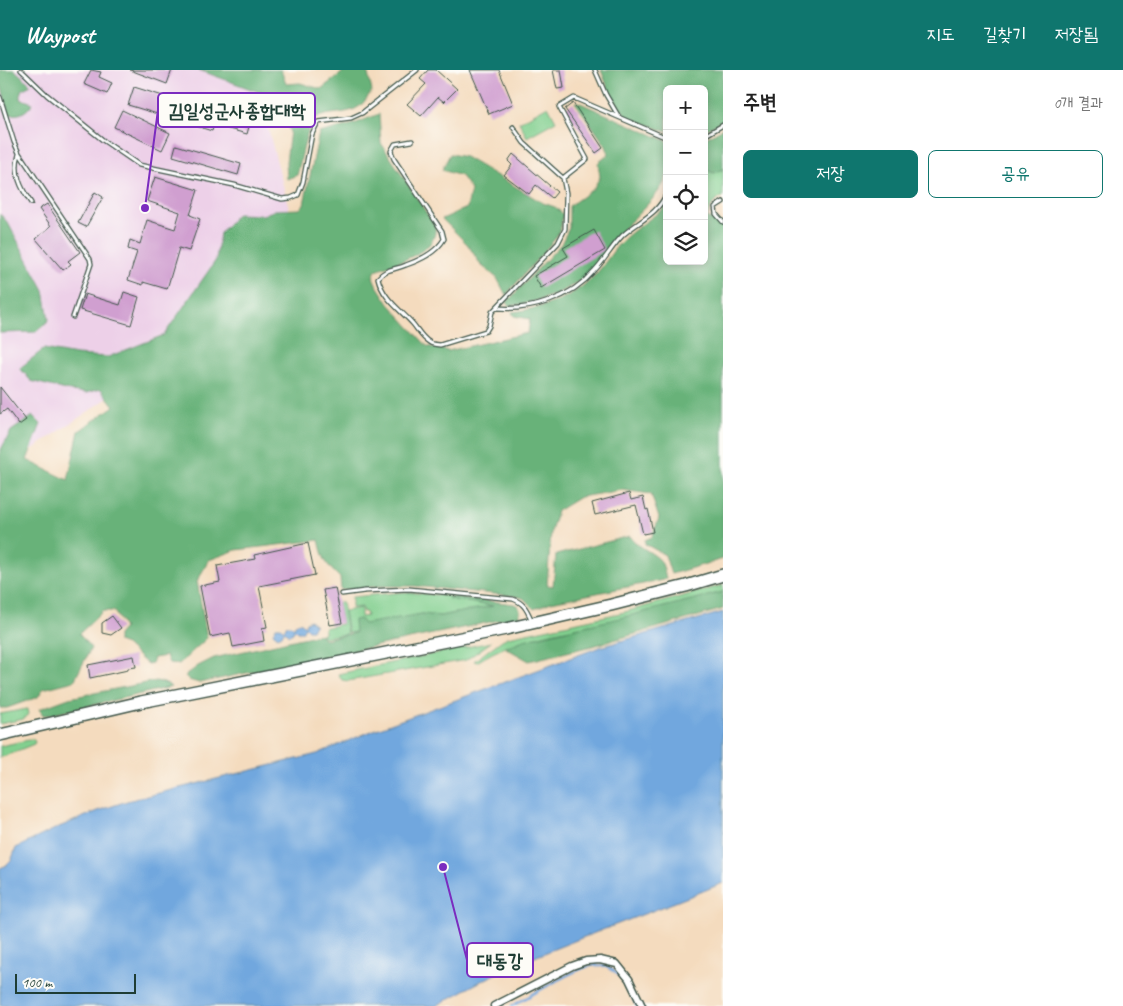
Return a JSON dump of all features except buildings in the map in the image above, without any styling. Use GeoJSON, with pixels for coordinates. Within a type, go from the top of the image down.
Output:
{"type":"FeatureCollection","features":[{"type":"Feature","properties":{"kind":"highway"},"geometry":{"type":"LineString","coordinates":[[0,735],[140,702],[403,650],[611,605],[686,586],[723,574]]}},
{"type":"Feature","properties":{"kind":"street"},"geometry":{"type":"LineString","coordinates":[[494,1006],[572,966],[586,961],[600,960],[617,964],[629,979],[642,1006]]}},
{"type":"Feature","properties":{"kind":"lane"},"geometry":{"type":"LineString","coordinates":[[21,70],[47,95],[104,141],[139,165],[234,184],[282,199],[298,195],[303,182],[312,134],[318,122],[351,118],[362,113],[417,70]]}},
{"type":"Feature","properties":{"kind":"lane"},"geometry":{"type":"LineString","coordinates":[[595,70],[606,95],[620,117]]}},
{"type":"Feature","properties":{"kind":"lane"},"geometry":{"type":"LineString","coordinates":[[0,97],[19,154],[90,259],[91,264],[74,317]]}},
{"type":"Feature","properties":{"kind":"lane"},"geometry":{"type":"LineString","coordinates":[[563,178],[587,159],[559,107],[574,98],[663,136]]}},
{"type":"Feature","properties":{"kind":"lane"},"geometry":{"type":"LineString","coordinates":[[708,134],[723,125]]}},
{"type":"Feature","properties":{"kind":"lane"},"geometry":{"type":"LineString","coordinates":[[412,140],[395,144],[391,151],[394,159],[442,232],[444,239],[440,246],[432,253],[405,266],[383,272],[378,278],[380,287],[387,299],[413,324],[426,341],[432,344],[440,344],[486,331],[492,312],[558,243],[565,229],[566,193],[563,178],[524,143],[513,127]]}},
{"type":"Feature","properties":{"kind":"lane"},"geometry":{"type":"LineString","coordinates":[[19,154],[17,162],[19,181],[31,204]]}},
{"type":"Feature","properties":{"kind":"lane"},"geometry":{"type":"LineString","coordinates":[[497,308],[526,307],[552,300],[574,289],[593,272],[623,236],[647,218],[660,206],[663,200]]}},
{"type":"Feature","properties":{"kind":"lane"},"geometry":{"type":"LineString","coordinates":[[723,202],[715,207],[716,214],[723,222]]}},
{"type":"Feature","properties":{"kind":"lane"},"geometry":{"type":"LineString","coordinates":[[342,594],[408,589],[514,599],[522,603],[527,609],[532,622]]}},
{"type":"Feature","properties":{"kind":"shaded area"},"geometry":{"type":"Polygon","coordinates":[[[0,70],[249,70],[269,132],[309,285],[174,353],[30,451],[0,462],[0,70]]]}},
{"type":"Feature","properties":{"kind":"green space"},"geometry":{"type":"Polygon","coordinates":[[[0,70],[15,70],[31,85],[21,90],[21,99],[33,103],[23,113],[9,114],[0,81],[0,70]]]}},
{"type":"Feature","properties":{"kind":"green space"},"geometry":{"type":"Polygon","coordinates":[[[199,70],[281,70],[286,84],[300,83],[321,89],[342,73],[343,70],[367,70],[372,91],[362,105],[355,109],[315,119],[306,137],[297,175],[287,179],[286,162],[290,131],[267,95],[199,70]]]}},
{"type":"Feature","properties":{"kind":"green space"},"geometry":{"type":"Polygon","coordinates":[[[601,70],[723,70],[723,120],[708,129],[708,85],[663,85],[663,130],[626,116],[610,93],[601,70]]]}},
{"type":"Feature","properties":{"kind":"green space"},"geometry":{"type":"Polygon","coordinates":[[[575,102],[663,139],[663,184],[660,189],[620,233],[594,268],[585,276],[565,290],[543,299],[509,306],[507,302],[561,244],[569,228],[569,206],[593,189],[600,177],[598,163],[609,154],[606,146],[575,102]]]}},
{"type":"Feature","properties":{"kind":"green space"},"geometry":{"type":"Polygon","coordinates":[[[548,106],[556,121],[527,137],[519,122],[548,106]]]}},
{"type":"Feature","properties":{"kind":"green space"},"geometry":{"type":"Polygon","coordinates":[[[379,114],[381,143],[435,226],[434,235],[430,243],[423,250],[405,260],[376,270],[373,277],[389,304],[427,346],[448,351],[528,333],[530,319],[514,316],[512,312],[546,305],[577,290],[595,275],[624,239],[663,208],[663,265],[708,265],[708,217],[723,226],[723,559],[671,574],[665,555],[645,544],[645,540],[652,537],[659,518],[651,494],[622,490],[580,497],[557,511],[551,532],[547,585],[553,586],[556,555],[630,536],[636,543],[659,559],[666,578],[551,602],[534,609],[523,598],[514,596],[415,586],[380,586],[341,590],[340,578],[326,561],[319,540],[236,550],[209,560],[197,581],[207,638],[179,664],[169,663],[166,656],[154,658],[152,663],[147,664],[126,645],[118,642],[118,635],[124,628],[114,611],[103,611],[79,634],[91,648],[74,681],[43,689],[38,697],[7,708],[0,708],[0,451],[11,431],[33,416],[41,424],[27,460],[68,480],[79,431],[114,406],[101,389],[86,393],[31,381],[20,368],[44,349],[76,355],[108,357],[164,335],[216,260],[220,233],[237,214],[263,215],[275,210],[300,209],[304,204],[319,133],[354,124],[379,114]]]}},
{"type":"Feature","properties":{"kind":"green space"},"geometry":{"type":"Polygon","coordinates":[[[723,128],[723,169],[714,173],[708,171],[708,137],[723,128]]]}},
{"type":"Feature","properties":{"kind":"green space"},"geometry":{"type":"Polygon","coordinates":[[[450,154],[465,157],[543,203],[555,207],[563,214],[561,227],[555,239],[506,295],[497,278],[481,265],[468,245],[442,219],[467,208],[471,190],[461,176],[442,170],[450,154]]]}},
{"type":"Feature","properties":{"kind":"green space"},"geometry":{"type":"Polygon","coordinates":[[[723,169],[723,197],[717,200],[708,214],[708,171],[714,173],[723,169]]]}},
{"type":"Feature","properties":{"kind":"green space"},"geometry":{"type":"Polygon","coordinates":[[[0,214],[8,223],[44,290],[49,320],[36,332],[0,333],[0,214]]]}},
{"type":"Feature","properties":{"kind":"green space"},"geometry":{"type":"Polygon","coordinates":[[[723,585],[723,592],[632,616],[545,634],[510,645],[477,662],[474,661],[508,637],[625,612],[723,585]]]}},
{"type":"Feature","properties":{"kind":"green space"},"geometry":{"type":"Polygon","coordinates":[[[404,592],[449,596],[449,599],[495,606],[440,616],[422,614],[363,625],[354,621],[356,632],[348,633],[344,611],[361,608],[361,617],[367,616],[366,612],[363,612],[362,607],[352,608],[352,597],[404,592]]]}},
{"type":"Feature","properties":{"kind":"green space"},"geometry":{"type":"Polygon","coordinates":[[[723,592],[723,609],[596,645],[529,661],[506,648],[523,640],[723,592]]]}},
{"type":"Feature","properties":{"kind":"green space"},"geometry":{"type":"Polygon","coordinates":[[[449,596],[514,604],[520,610],[519,616],[199,683],[189,680],[185,676],[198,666],[214,658],[320,634],[325,639],[355,633],[354,620],[360,619],[364,624],[422,614],[440,616],[493,606],[449,599],[449,596]]]}},
{"type":"Feature","properties":{"kind":"green space"},"geometry":{"type":"Polygon","coordinates":[[[342,602],[347,634],[325,637],[321,634],[324,633],[324,628],[342,624],[338,603],[342,602]]]}},
{"type":"Feature","properties":{"kind":"green space"},"geometry":{"type":"Polygon","coordinates":[[[491,642],[466,660],[348,681],[342,680],[338,674],[491,642]]]}},
{"type":"Feature","properties":{"kind":"green space"},"geometry":{"type":"Polygon","coordinates":[[[156,681],[171,687],[49,715],[43,715],[39,709],[69,698],[156,681]]]}},
{"type":"Feature","properties":{"kind":"green space"},"geometry":{"type":"Polygon","coordinates":[[[27,709],[28,714],[24,719],[0,724],[0,714],[27,709]]]}},
{"type":"Feature","properties":{"kind":"green space"},"geometry":{"type":"Polygon","coordinates":[[[33,739],[34,744],[0,758],[0,746],[33,739]]]}},
{"type":"Feature","properties":{"kind":"water"},"geometry":{"type":"Polygon","coordinates":[[[723,612],[723,883],[524,962],[481,981],[436,1006],[0,1006],[0,868],[11,861],[16,848],[59,827],[127,801],[317,754],[374,730],[600,647],[723,612]]]}},
{"type":"Feature","properties":{"kind":"water"},"geometry":{"type":"Polygon","coordinates":[[[310,620],[315,624],[312,630],[308,630],[305,627],[302,632],[297,632],[294,629],[293,633],[289,635],[284,631],[278,637],[273,633],[276,627],[281,627],[284,630],[287,625],[291,625],[294,628],[295,624],[300,622],[305,626],[306,622],[310,620]]]}},
{"type":"Feature","properties":{"kind":"waterway"},"geometry":{"type":"LineString","coordinates":[[512,1006],[566,976],[595,965],[607,967],[615,972],[626,985],[637,1006]]}},
{"type":"Feature","properties":{"kind":"place","name":"김일성군사종합대학"},"geometry":{"type":"Point","coordinates":[145,208]}},
{"type":"Feature","properties":{"kind":"place","name":"대동강"},"geometry":{"type":"Point","coordinates":[443,867]}}]}
